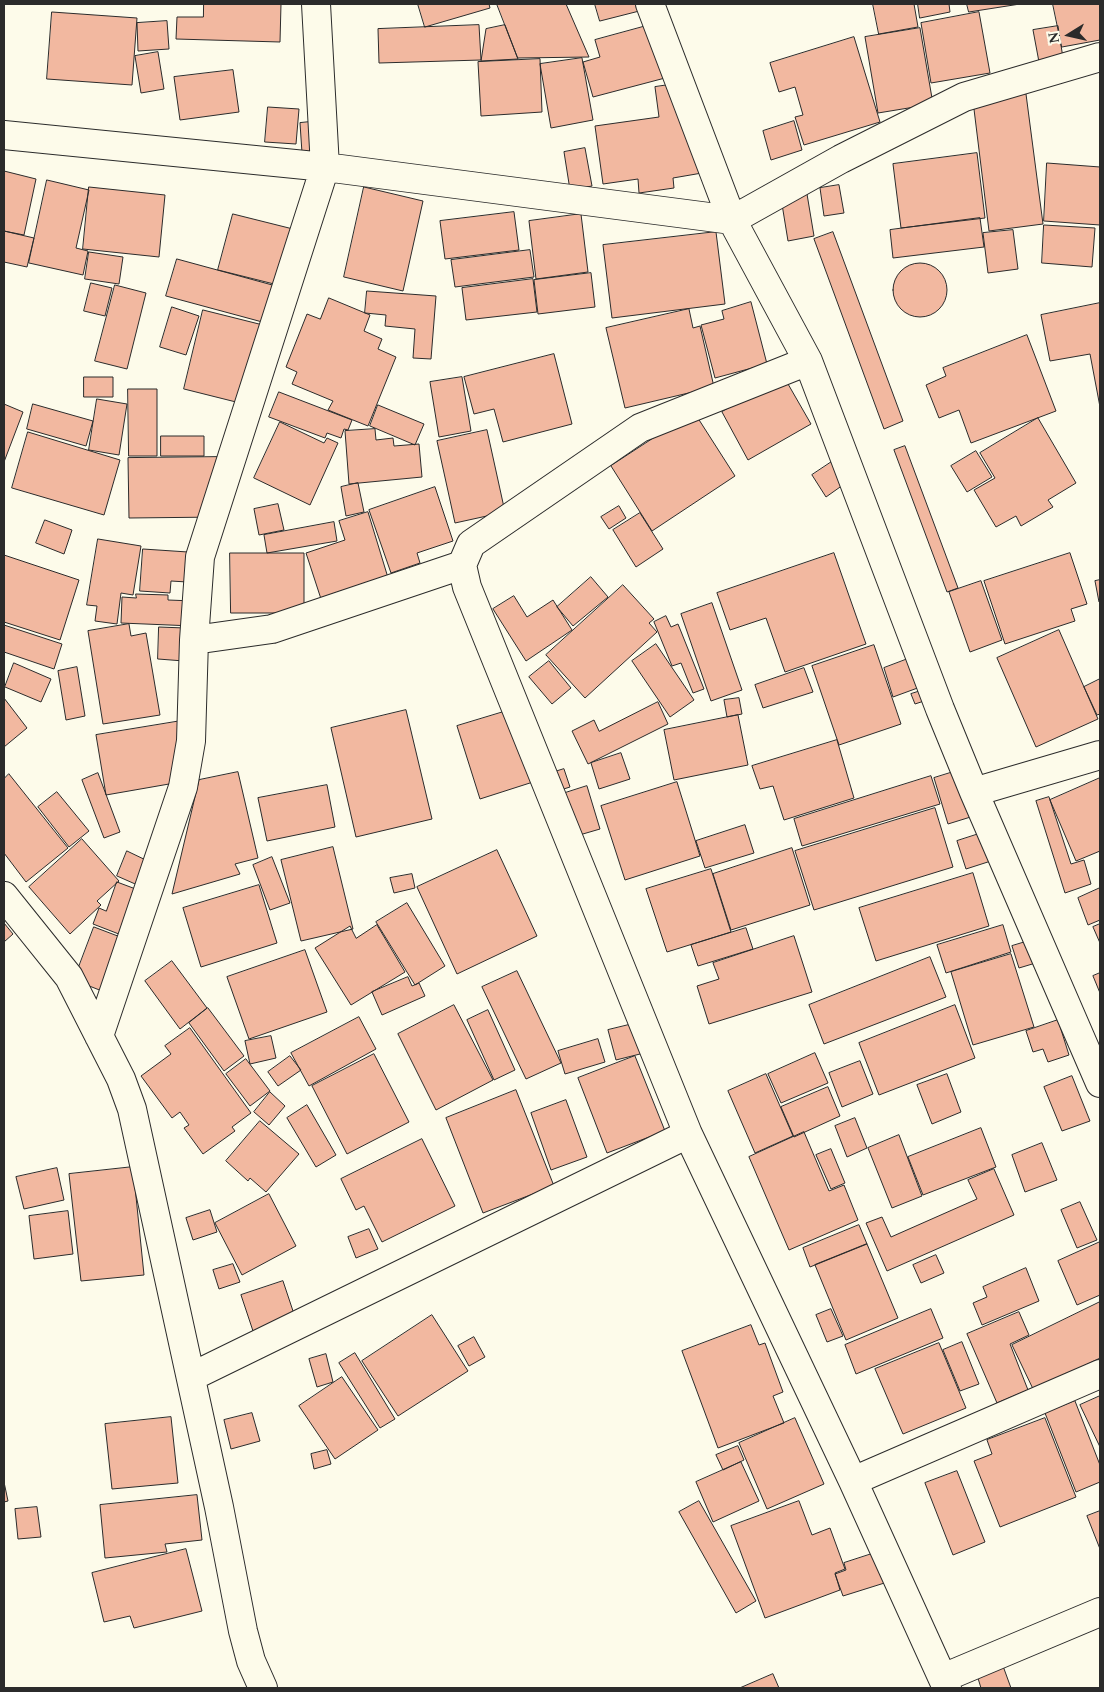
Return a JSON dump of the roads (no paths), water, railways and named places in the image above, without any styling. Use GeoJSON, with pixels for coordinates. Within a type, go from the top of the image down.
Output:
{"type":"FeatureCollection","features":[{"type":"Feature","properties":{"kind":"street"},"geometry":{"type":"LineString","coordinates":[[99,1036],[183,787],[191,741],[194,640],[200,557],[326,167],[316,4]]}},
{"type":"Feature","properties":{"kind":"street"},"geometry":{"type":"LineString","coordinates":[[650,4],[732,220],[808,361],[940,709],[1100,1083]]}},
{"type":"Feature","properties":{"kind":"street"},"geometry":{"type":"LineString","coordinates":[[4,135],[326,167],[732,220],[841,159],[964,97],[1100,57]]}},
{"type":"Feature","properties":{"kind":"street"},"geometry":{"type":"LineString","coordinates":[[808,361],[640,428],[471,544],[462,565],[467,587],[688,1134],[853,1481],[945,1683],[1100,1612]]}},
{"type":"Feature","properties":{"kind":"street"},"geometry":{"type":"LineString","coordinates":[[194,640],[272,629],[462,565]]}},
{"type":"Feature","properties":{"kind":"street"},"geometry":{"type":"LineString","coordinates":[[974,792],[1100,755]]}},
{"type":"Feature","properties":{"kind":"street"},"geometry":{"type":"LineString","coordinates":[[4,896],[69,977],[121,1078],[132,1109],[219,1507],[242,1631],[251,1660],[263,1688]]}},
{"type":"Feature","properties":{"kind":"street"},"geometry":{"type":"LineString","coordinates":[[191,1377],[688,1134]]}},
{"type":"Feature","properties":{"kind":"street"},"geometry":{"type":"LineString","coordinates":[[853,1481],[1100,1374]]}}]}
